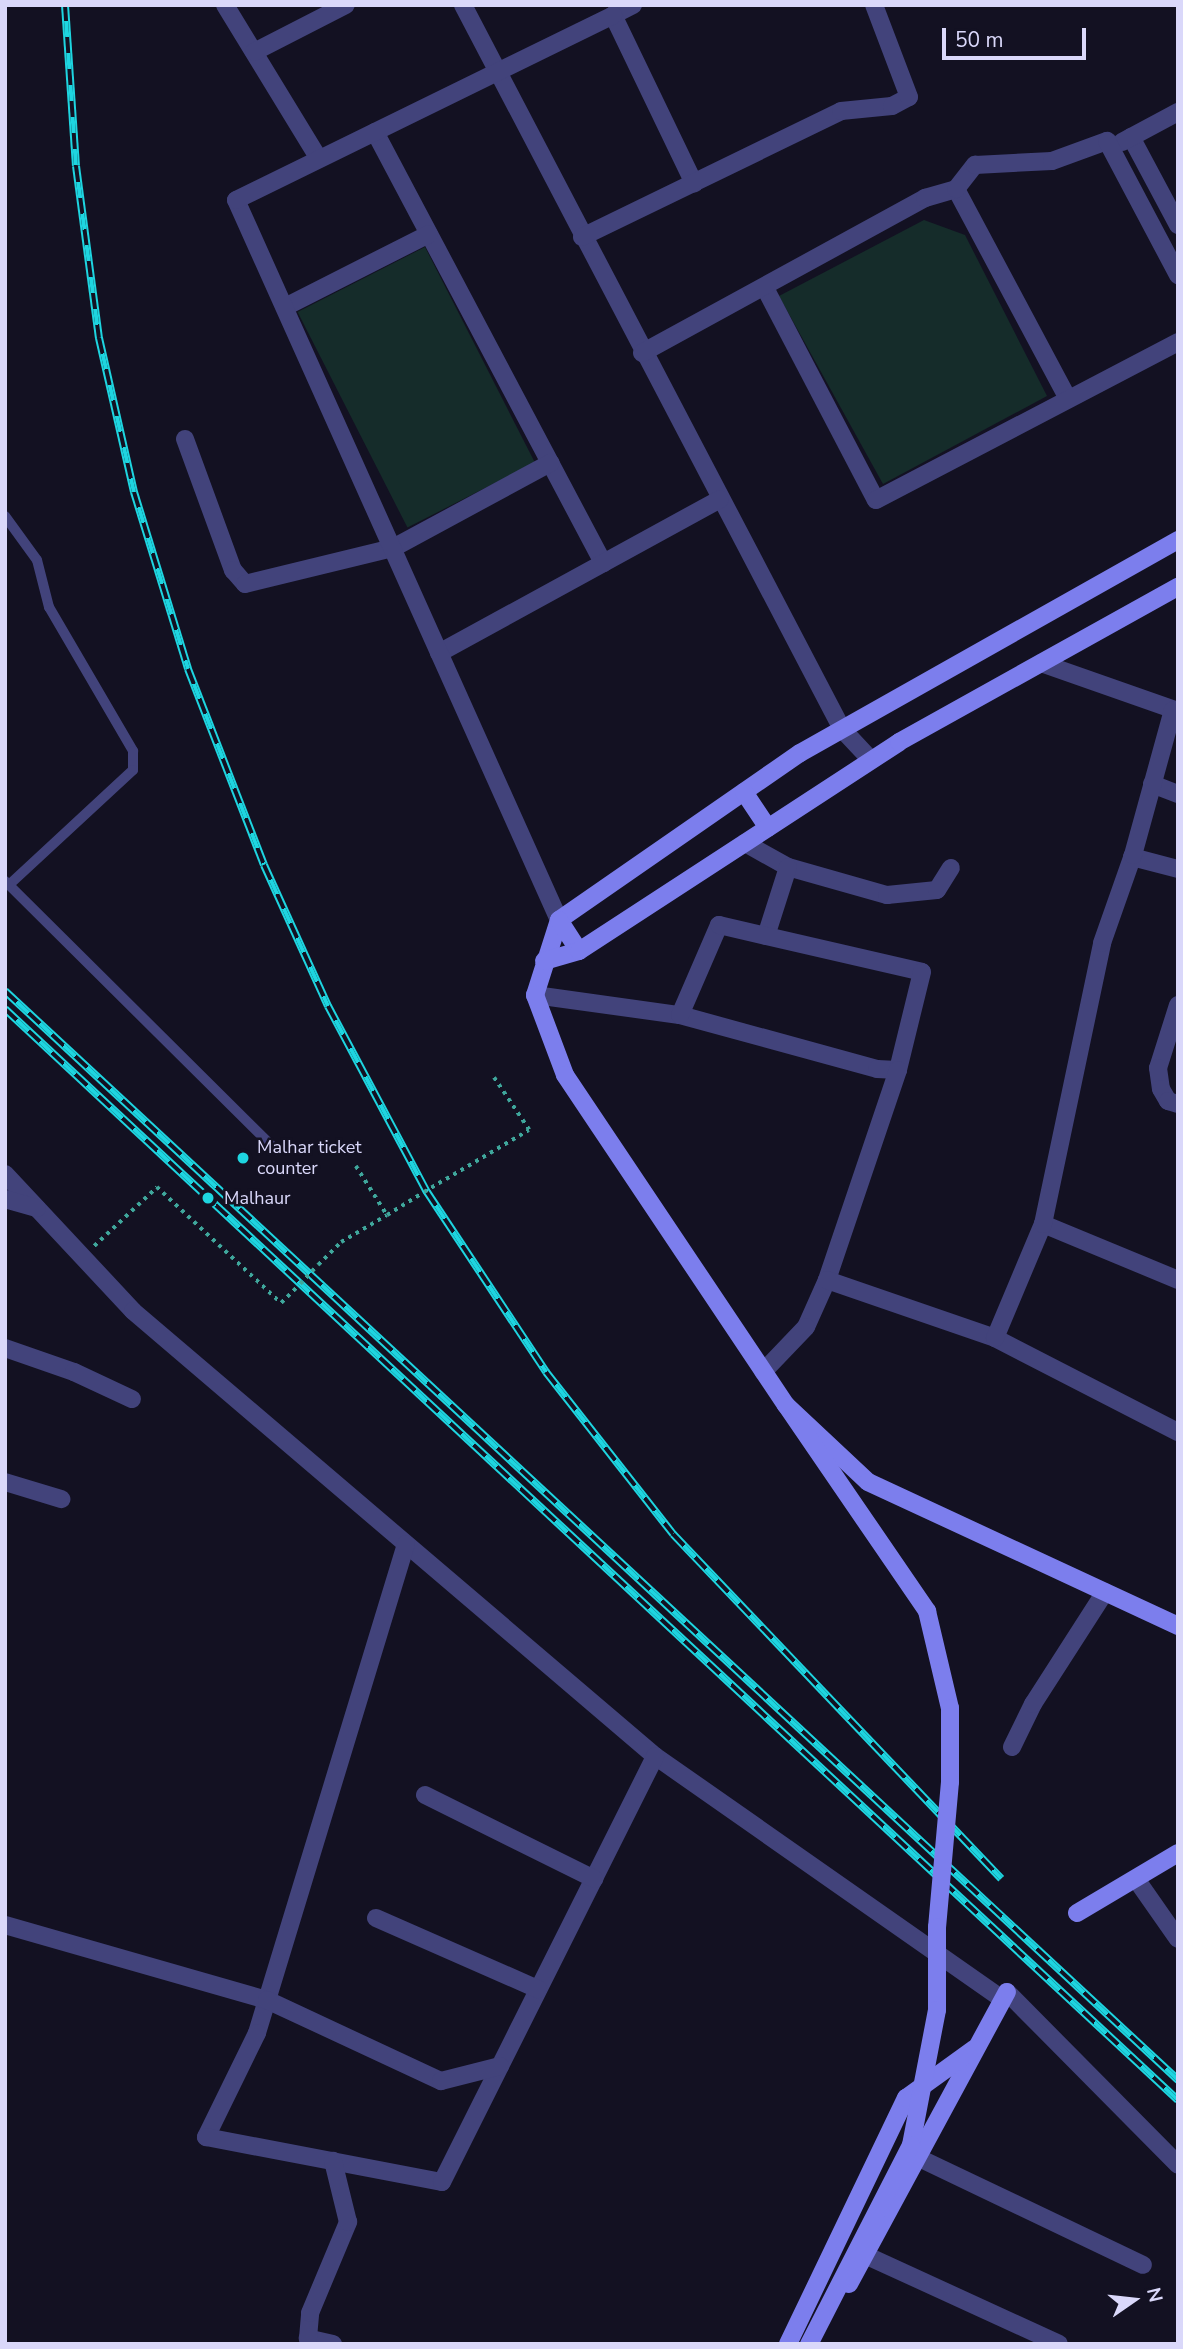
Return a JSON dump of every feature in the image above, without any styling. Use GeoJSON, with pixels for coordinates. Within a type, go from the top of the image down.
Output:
{"type":"FeatureCollection","features":[{"type":"Feature","properties":{"kind":"street"},"geometry":{"type":"LineString","coordinates":[[226,5],[319,159]]}},
{"type":"Feature","properties":{"kind":"street"},"geometry":{"type":"LineString","coordinates":[[254,52],[346,5]]}},
{"type":"Feature","properties":{"kind":"street"},"geometry":{"type":"LineString","coordinates":[[463,5],[642,353],[842,729],[871,760]]}},
{"type":"Feature","properties":{"kind":"street"},"geometry":{"type":"LineString","coordinates":[[579,951],[559,920],[236,200],[633,5]]}},
{"type":"Feature","properties":{"kind":"street"},"geometry":{"type":"LineString","coordinates":[[582,237],[841,111],[892,106],[909,97],[874,5]]}},
{"type":"Feature","properties":{"kind":"street"},"geometry":{"type":"LineString","coordinates":[[613,15],[694,183]]}},
{"type":"Feature","properties":{"kind":"street"},"geometry":{"type":"LineString","coordinates":[[642,353],[925,198],[956,189],[975,165],[1052,161],[1132,137],[1178,113]]}},
{"type":"Feature","properties":{"kind":"street"},"geometry":{"type":"LineString","coordinates":[[375,132],[603,563]]}},
{"type":"Feature","properties":{"kind":"street"},"geometry":{"type":"LineString","coordinates":[[1132,137],[1178,225]]}},
{"type":"Feature","properties":{"kind":"street"},"geometry":{"type":"LineString","coordinates":[[1109,145],[1178,275]]}},
{"type":"Feature","properties":{"kind":"street"},"geometry":{"type":"LineString","coordinates":[[956,189],[1068,399]]}},
{"type":"Feature","properties":{"kind":"street"},"geometry":{"type":"LineString","coordinates":[[285,307],[429,234]]}},
{"type":"Feature","properties":{"kind":"street"},"geometry":{"type":"LineString","coordinates":[[765,288],[876,500],[1178,342]]}},
{"type":"Feature","properties":{"kind":"street"},"geometry":{"type":"LineString","coordinates":[[185,439],[233,570],[245,584],[393,548],[550,463]]}},
{"type":"Feature","properties":{"kind":"street"},"geometry":{"type":"LineString","coordinates":[[439,653],[720,499]]}},
{"type":"Feature","properties":{"kind":"street"},"geometry":{"type":"LineString","coordinates":[[809,2344],[911,2145],[937,2010],[937,1927],[950,1782],[950,1708],[927,1611],[565,1075],[535,995],[559,920],[744,792],[842,729],[1178,540]]}},
{"type":"Feature","properties":{"kind":"street"},"geometry":{"type":"LineString","coordinates":[[544,961],[579,951],[871,760],[1178,587]]}},
{"type":"Feature","properties":{"kind":"street"},"geometry":{"type":"LineString","coordinates":[[995,1338],[1043,1224],[1102,943],[1132,857],[1175,710],[1041,663]]}},
{"type":"Feature","properties":{"kind":"street"},"geometry":{"type":"LineString","coordinates":[[1152,785],[1178,794]]}},
{"type":"Feature","properties":{"kind":"street"},"geometry":{"type":"LineString","coordinates":[[744,792],[768,828]]}},
{"type":"Feature","properties":{"kind":"street"},"geometry":{"type":"LineString","coordinates":[[745,843],[788,867],[887,895],[937,890],[951,868]]}},
{"type":"Feature","properties":{"kind":"street"},"geometry":{"type":"LineString","coordinates":[[1132,857],[1178,869]]}},
{"type":"Feature","properties":{"kind":"street"},"geometry":{"type":"LineString","coordinates":[[766,936],[788,867]]}},
{"type":"Feature","properties":{"kind":"street"},"geometry":{"type":"LineString","coordinates":[[680,1015],[719,925],[922,972],[898,1070],[827,1280],[806,1327],[764,1372]]}},
{"type":"Feature","properties":{"kind":"street"},"geometry":{"type":"LineString","coordinates":[[535,995],[680,1015],[877,1069],[898,1070]]}},
{"type":"Feature","properties":{"kind":"street"},"geometry":{"type":"LineString","coordinates":[[1178,1004],[1158,1068],[1161,1088],[1168,1101],[1178,1104]]}},
{"type":"Feature","properties":{"kind":"street"},"geometry":{"type":"LineString","coordinates":[[5,1174],[133,1311],[655,1756],[1005,1996],[1178,2165]]}},
{"type":"Feature","properties":{"kind":"street"},"geometry":{"type":"LineString","coordinates":[[5,1199],[37,1208]]}},
{"type":"Feature","properties":{"kind":"street"},"geometry":{"type":"LineString","coordinates":[[1043,1224],[1178,1280]]}},
{"type":"Feature","properties":{"kind":"street"},"geometry":{"type":"LineString","coordinates":[[827,1280],[995,1338],[1178,1432]]}},
{"type":"Feature","properties":{"kind":"street"},"geometry":{"type":"LineString","coordinates":[[5,1348],[74,1372],[132,1399]]}},
{"type":"Feature","properties":{"kind":"street"},"geometry":{"type":"LineString","coordinates":[[786,1405],[868,1482],[1178,1626]]}},
{"type":"Feature","properties":{"kind":"street"},"geometry":{"type":"LineString","coordinates":[[5,1482],[61,1499]]}},
{"type":"Feature","properties":{"kind":"street"},"geometry":{"type":"LineString","coordinates":[[406,1544],[257,2033],[206,2137],[442,2182],[655,1756]]}},
{"type":"Feature","properties":{"kind":"street"},"geometry":{"type":"LineString","coordinates":[[1012,1747],[1033,1704],[1105,1592]]}},
{"type":"Feature","properties":{"kind":"street"},"geometry":{"type":"LineString","coordinates":[[425,1795],[594,1879]]}},
{"type":"Feature","properties":{"kind":"street"},"geometry":{"type":"LineString","coordinates":[[1077,1913],[1178,1853]]}},
{"type":"Feature","properties":{"kind":"street"},"geometry":{"type":"LineString","coordinates":[[1136,1879],[1178,1939]]}},
{"type":"Feature","properties":{"kind":"street"},"geometry":{"type":"LineString","coordinates":[[376,1918],[538,1989]]}},
{"type":"Feature","properties":{"kind":"street"},"geometry":{"type":"LineString","coordinates":[[5,1925],[267,2000],[441,2081],[500,2066]]}},
{"type":"Feature","properties":{"kind":"street"},"geometry":{"type":"LineString","coordinates":[[820,2344],[1005,1996]]}},
{"type":"Feature","properties":{"kind":"street"},"geometry":{"type":"LineString","coordinates":[[788,2344],[906,2098],[977,2047]]}},
{"type":"Feature","properties":{"kind":"street"},"geometry":{"type":"LineString","coordinates":[[919,2158],[1143,2265]]}},
{"type":"Feature","properties":{"kind":"street"},"geometry":{"type":"LineString","coordinates":[[333,2161],[348,2222],[310,2313],[308,2338],[333,2344]]}},
{"type":"Feature","properties":{"kind":"street"},"geometry":{"type":"LineString","coordinates":[[865,2255],[1059,2344]]}},
{"type":"Feature","properties":{"kind":"lane"},"geometry":{"type":"LineString","coordinates":[[5,516],[37,559],[49,607],[133,751],[132,770],[7,883],[276,1150]]}},
{"type":"Feature","properties":{"kind":"path"},"geometry":{"type":"LineString","coordinates":[[82,1257],[157,1187],[281,1303],[341,1242],[529,1130],[494,1078]]}},
{"type":"Feature","properties":{"kind":"path"},"geometry":{"type":"LineString","coordinates":[[356,1166],[387,1215]]}},
{"type":"Feature","properties":{"kind":"green space"},"geometry":{"type":"Polygon","coordinates":[[[924,220],[965,235],[1047,396],[883,484],[779,296],[924,220]]]}},
{"type":"Feature","properties":{"kind":"green space"},"geometry":{"type":"Polygon","coordinates":[[[425,247],[535,463],[407,528],[298,312],[425,247]]]}},
{"type":"Feature","properties":{"kind":"railway"},"geometry":{"type":"LineString","coordinates":[[65,5],[76,166],[99,338],[134,492],[188,669],[264,865],[328,1006],[427,1192],[546,1372],[673,1534],[1001,1879]]}},
{"type":"Feature","properties":{"kind":"railway"},"geometry":{"type":"LineString","coordinates":[[5,991],[1178,2080]]}},
{"type":"Feature","properties":{"kind":"railway"},"geometry":{"type":"LineString","coordinates":[[5,1009],[1178,2100]]}},
{"type":"Feature","properties":{"kind":"place","name":"Malhar ticket counter"},"geometry":{"type":"Point","coordinates":[243,1158]}},
{"type":"Feature","properties":{"kind":"place","name":"Malhaur"},"geometry":{"type":"Point","coordinates":[208,1198]}}]}
